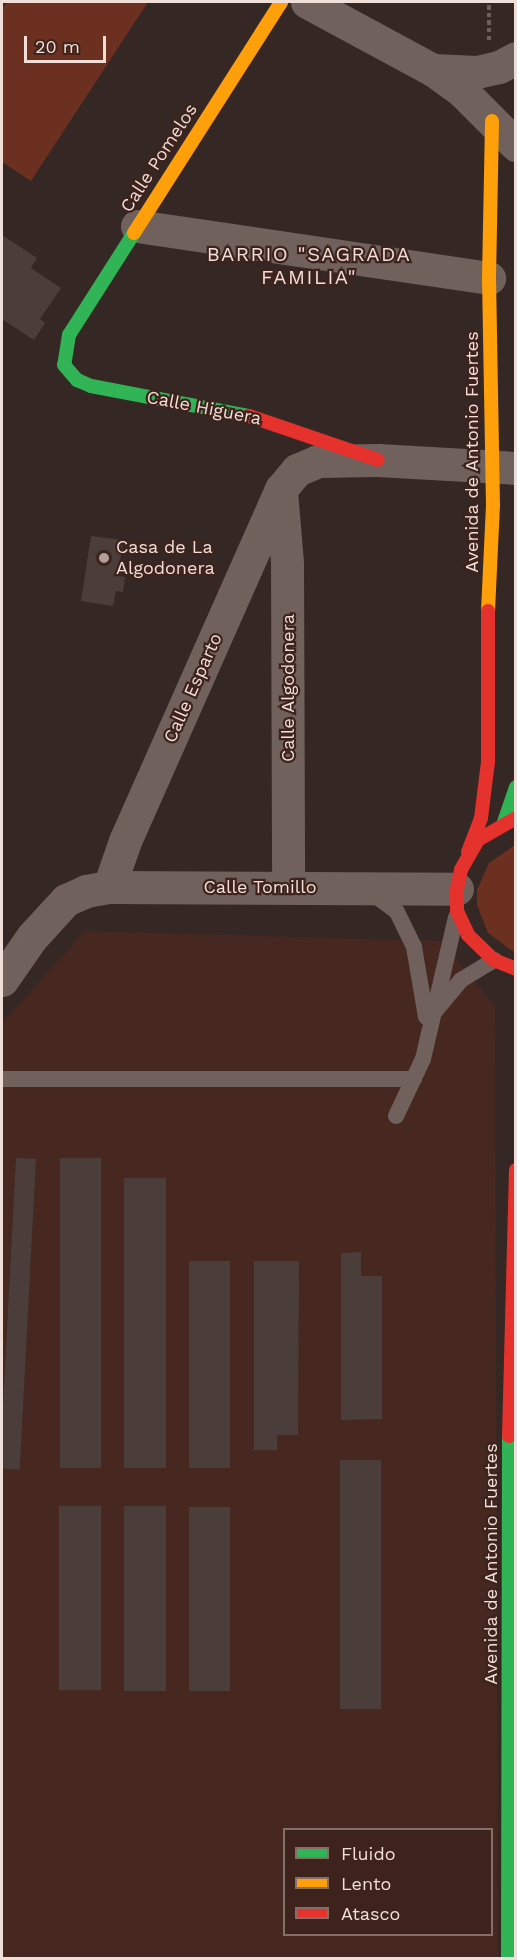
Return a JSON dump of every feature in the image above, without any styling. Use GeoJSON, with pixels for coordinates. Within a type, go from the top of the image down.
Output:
{"type":"FeatureCollection","features":[{"type":"Feature","properties":{"kind":"street","name":"Calle Pomelos"},"geometry":{"type":"LineString","coordinates":[[69,335],[281,2]]}},
{"type":"Feature","properties":{"kind":"street"},"geometry":{"type":"LineString","coordinates":[[306,2],[433,70],[516,145]]}},
{"type":"Feature","properties":{"kind":"street"},"geometry":{"type":"LineString","coordinates":[[433,70],[477,72],[499,67],[516,58]]}},
{"type":"Feature","properties":{"kind":"street","name":"Avenida de Antonio Fuertes"},"geometry":{"type":"LineString","coordinates":[[457,900],[468,852],[480,818],[488,762],[504,467],[489,278],[492,121]]}},
{"type":"Feature","properties":{"kind":"street"},"geometry":{"type":"LineString","coordinates":[[137,226],[489,278]]}},
{"type":"Feature","properties":{"kind":"street","name":"Calle Higuera"},"geometry":{"type":"LineString","coordinates":[[69,335],[64,365],[77,380],[91,386],[266,419],[378,460]]}},
{"type":"Feature","properties":{"kind":"street","name":"Calle Higuera"},"geometry":{"type":"LineString","coordinates":[[281,489],[297,470],[318,461],[378,460],[504,467]]}},
{"type":"Feature","properties":{"kind":"street","name":"Calle Esparto"},"geometry":{"type":"LineString","coordinates":[[109,887],[125,842],[281,489]]}},
{"type":"Feature","properties":{"kind":"street","name":"Calle Algodonera"},"geometry":{"type":"LineString","coordinates":[[281,489],[287,563],[288,887]]}},
{"type":"Feature","properties":{"kind":"street"},"geometry":{"type":"LineString","coordinates":[[468,852],[478,840],[510,820],[516,787]]}},
{"type":"Feature","properties":{"kind":"street","name":"Calle Tomillo"},"geometry":{"type":"LineString","coordinates":[[2,980],[32,937],[66,900],[109,887],[366,888],[457,900]]}},
{"type":"Feature","properties":{"kind":"street"},"geometry":{"type":"LineString","coordinates":[[457,900],[468,935],[494,960],[513,969],[514,984]]}},
{"type":"Feature","properties":{"kind":"street","name":"Avenida de Antonio Fuertes"},"geometry":{"type":"LineString","coordinates":[[508,1959],[509,1343],[516,1170]]}},
{"type":"Feature","properties":{"kind":"lane"},"geometry":{"type":"LineString","coordinates":[[366,888],[397,912],[414,947],[428,1038]]}},
{"type":"Feature","properties":{"kind":"lane"},"geometry":{"type":"LineString","coordinates":[[396,1116],[414,1079],[428,1038],[457,900]]}},
{"type":"Feature","properties":{"kind":"lane"},"geometry":{"type":"LineString","coordinates":[[432,1016],[461,980],[494,960]]}},
{"type":"Feature","properties":{"kind":"lane"},"geometry":{"type":"LineString","coordinates":[[2,1078],[414,1079]]}},
{"type":"Feature","properties":{"kind":"shaded area"},"geometry":{"type":"Polygon","coordinates":[[[8,2],[148,2],[31,181],[2,162],[2,8],[8,2]]]}},
{"type":"Feature","properties":{"kind":"shaded area"},"geometry":{"type":"Polygon","coordinates":[[[515,845],[515,953],[488,933],[477,905],[477,890],[489,863],[515,845]]]}},
{"type":"Feature","properties":{"kind":"shaded area"},"geometry":{"type":"Polygon","coordinates":[[[85,931],[441,941],[495,1006],[498,1958],[2,1958],[2,1023],[85,931]]]}},
{"type":"Feature","properties":{"kind":"building"},"geometry":{"type":"Polygon","coordinates":[[[2,235],[37,258],[31,268],[61,288],[40,319],[45,323],[34,340],[2,319],[2,235]]]}},
{"type":"Feature","properties":{"kind":"building","name":"Casa de La Algodonera"},"geometry":{"type":"Polygon","coordinates":[[[91,536],[123,540],[118,576],[125,577],[123,592],[116,591],[113,606],[81,601],[91,536]]]}},
{"type":"Feature","properties":{"kind":"building"},"geometry":{"type":"Polygon","coordinates":[[[16,1158],[36,1159],[20,1470],[2,1469],[2,1425],[16,1158]]]}},
{"type":"Feature","properties":{"kind":"building"},"geometry":{"type":"Polygon","coordinates":[[[60,1158],[101,1158],[101,1468],[60,1468],[60,1158]]]}},
{"type":"Feature","properties":{"kind":"building"},"geometry":{"type":"Polygon","coordinates":[[[124,1178],[166,1178],[166,1468],[124,1468],[124,1178]]]}},
{"type":"Feature","properties":{"kind":"building"},"geometry":{"type":"Polygon","coordinates":[[[361,1252],[361,1276],[382,1276],[382,1419],[341,1420],[341,1253],[361,1252]]]}},
{"type":"Feature","properties":{"kind":"building"},"geometry":{"type":"Polygon","coordinates":[[[189,1261],[230,1261],[230,1468],[189,1468],[189,1261]]]}},
{"type":"Feature","properties":{"kind":"building"},"geometry":{"type":"Polygon","coordinates":[[[254,1261],[299,1261],[298,1435],[277,1435],[277,1450],[254,1450],[254,1261]]]}},
{"type":"Feature","properties":{"kind":"building"},"geometry":{"type":"Polygon","coordinates":[[[340,1460],[381,1460],[381,1709],[340,1709],[340,1460]]]}},
{"type":"Feature","properties":{"kind":"building"},"geometry":{"type":"Polygon","coordinates":[[[59,1506],[101,1506],[101,1690],[59,1690],[59,1506]]]}},
{"type":"Feature","properties":{"kind":"building"},"geometry":{"type":"Polygon","coordinates":[[[124,1506],[166,1506],[166,1691],[124,1691],[124,1506]]]}},
{"type":"Feature","properties":{"kind":"building"},"geometry":{"type":"Polygon","coordinates":[[[189,1507],[230,1507],[230,1691],[189,1691],[189,1507]]]}},
{"type":"Feature","properties":{"kind":"traffic: fast"},"geometry":{"type":"LineString","coordinates":[[134,233],[69,335],[64,365],[77,380],[91,386],[249,416]]}},
{"type":"Feature","properties":{"kind":"traffic: fast"},"geometry":{"type":"LineString","coordinates":[[504,822],[516,787]]}},
{"type":"Feature","properties":{"kind":"traffic: fast"},"geometry":{"type":"LineString","coordinates":[[508,1958],[509,1436]]}},
{"type":"Feature","properties":{"kind":"traffic: slow"},"geometry":{"type":"LineString","coordinates":[[134,233],[281,2]]}},
{"type":"Feature","properties":{"kind":"traffic: slow"},"geometry":{"type":"LineString","coordinates":[[488,611],[493,506],[489,278],[492,121]]}},
{"type":"Feature","properties":{"kind":"traffic: jam"},"geometry":{"type":"LineString","coordinates":[[249,416],[378,460]]}},
{"type":"Feature","properties":{"kind":"traffic: jam"},"geometry":{"type":"LineString","coordinates":[[468,852],[481,818],[488,762],[488,611]]}},
{"type":"Feature","properties":{"kind":"traffic: jam"},"geometry":{"type":"LineString","coordinates":[[516,818],[478,840],[461,870],[457,889],[457,911],[468,935],[494,960],[516,969]]}},
{"type":"Feature","properties":{"kind":"traffic: jam"},"geometry":{"type":"LineString","coordinates":[[509,1436],[516,1170]]}},
{"type":"Feature","properties":{"kind":"place","name":"Casa de La Algodonera"},"geometry":{"type":"Point","coordinates":[104,558]}},
{"type":"Feature","properties":{"kind":"district","name":"BARRIO \"SAGRADA FAMILIA\""},"geometry":{"type":"Point","coordinates":[309,266]}}]}
